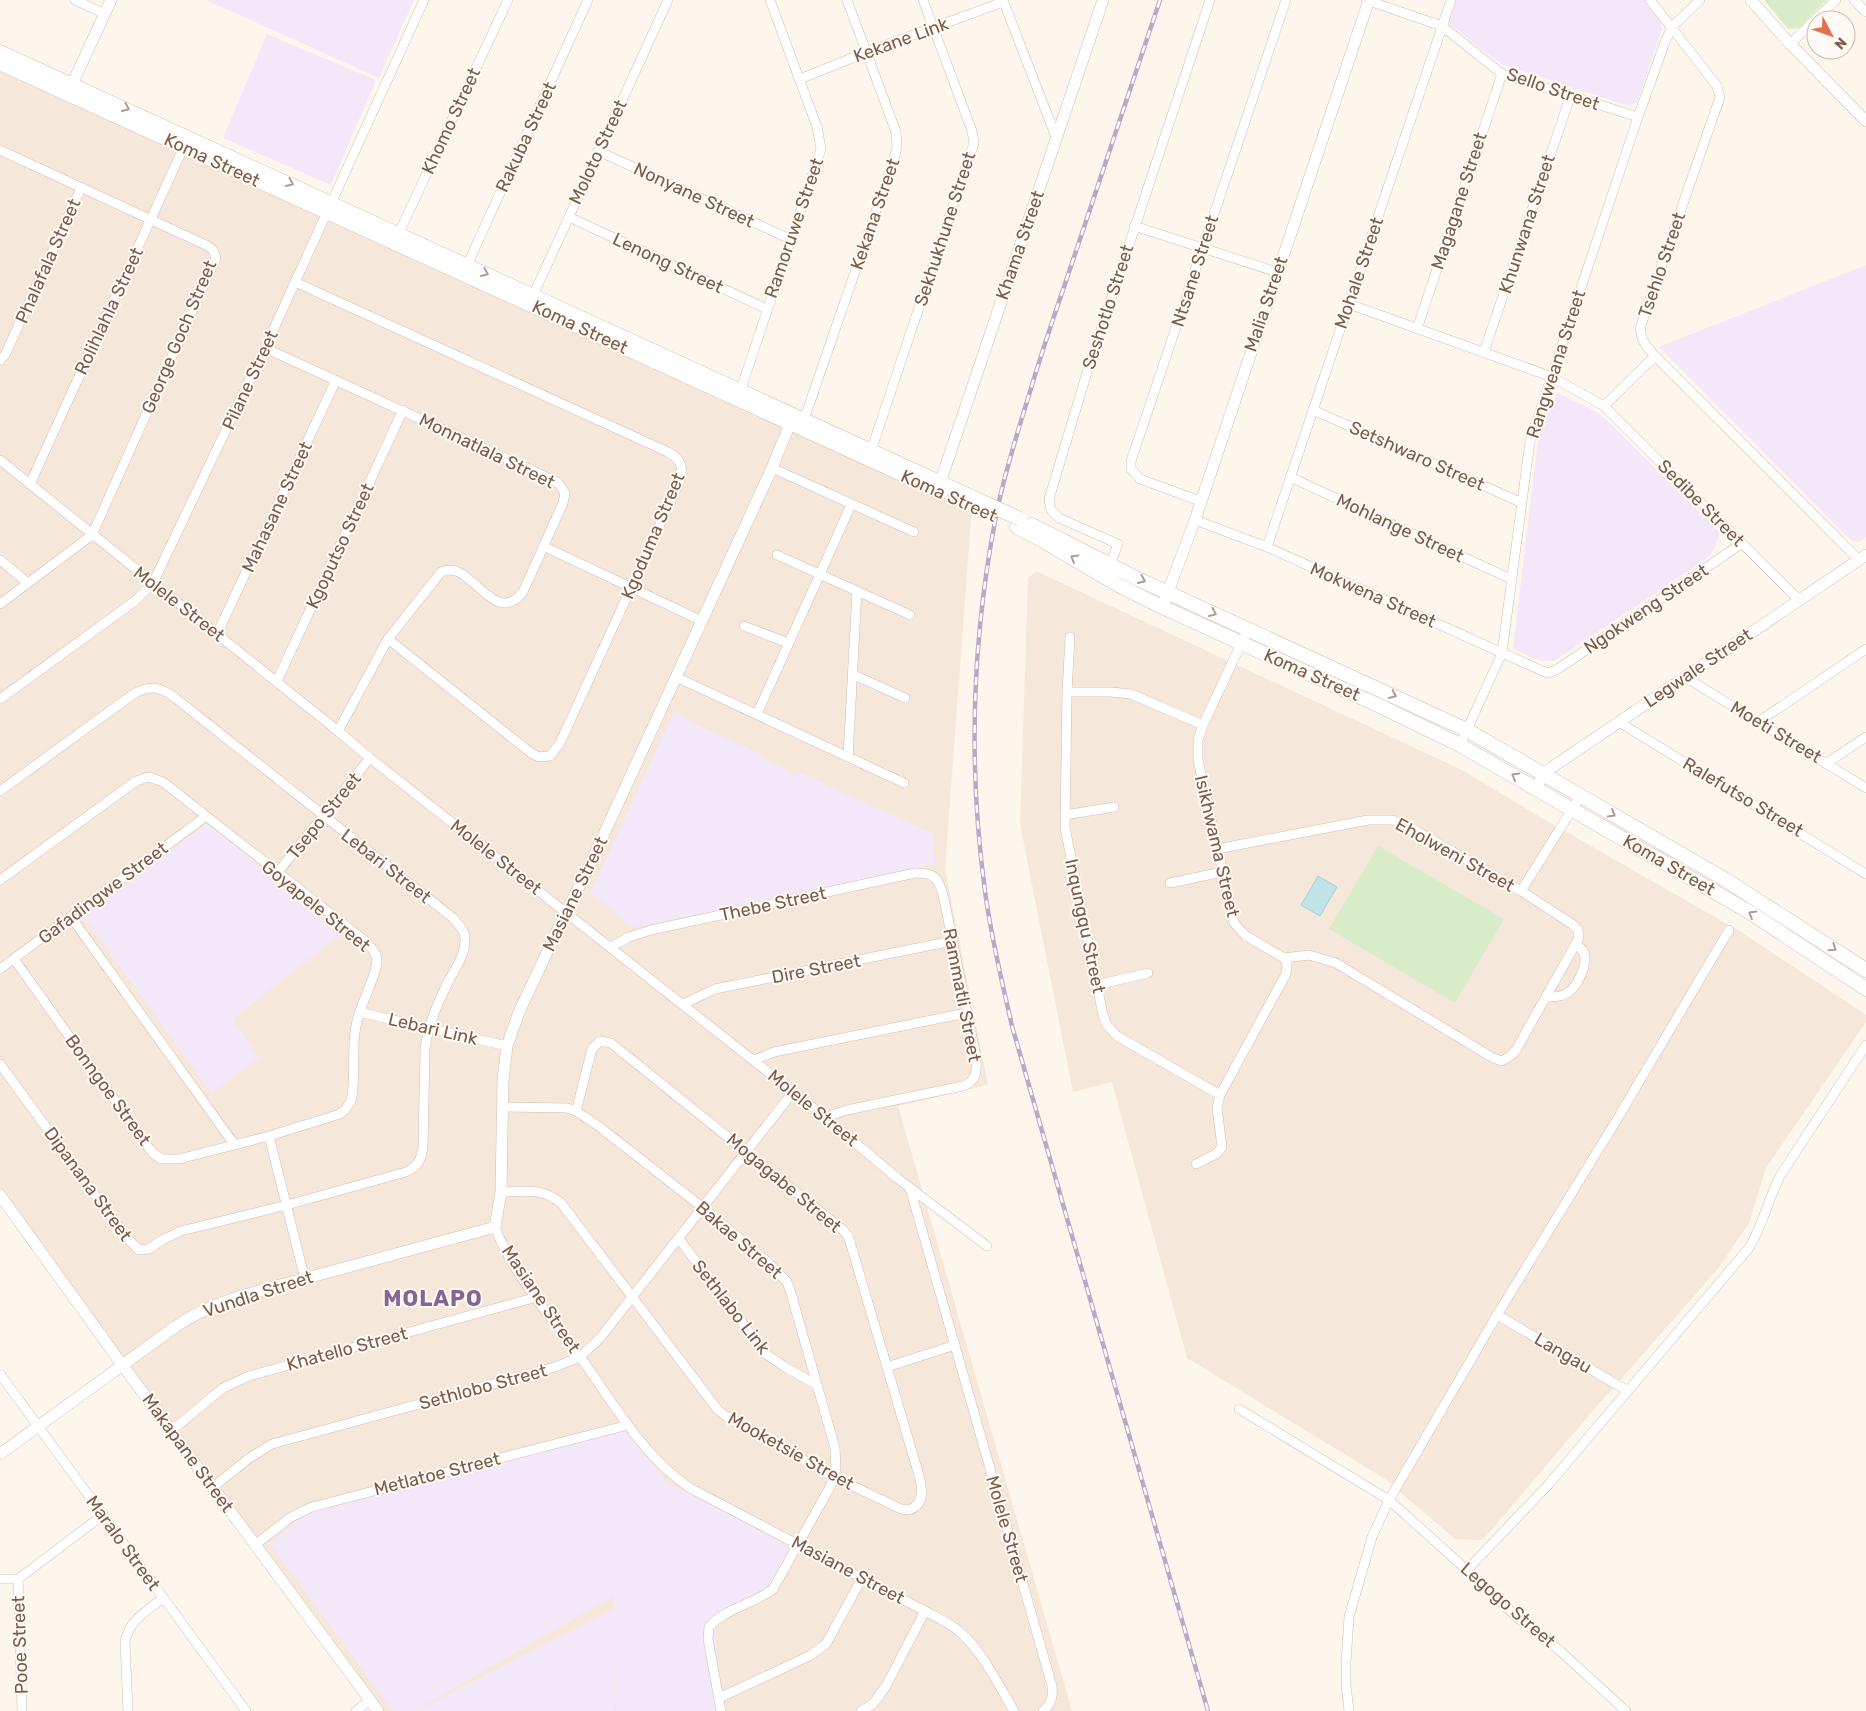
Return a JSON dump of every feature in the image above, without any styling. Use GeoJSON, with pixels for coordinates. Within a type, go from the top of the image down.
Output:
{"type":"FeatureCollection","features":[{"type":"Feature","properties":{"kind":"main road","name":"Koma Street"},"geometry":{"type":"LineString","coordinates":[[0,52],[70,89],[1019,523],[1108,571],[1162,607],[1380,706],[1460,745],[1750,913],[1866,989]]}},
{"type":"Feature","properties":{"kind":"main road","name":"Koma Street"},"geometry":{"type":"LineString","coordinates":[[0,62],[70,89]]}},
{"type":"Feature","properties":{"kind":"main road","name":"Koma Street"},"geometry":{"type":"LineString","coordinates":[[1108,571],[1169,593],[1467,730],[1755,898],[1866,970]]}},
{"type":"Feature","properties":{"kind":"street"},"geometry":{"type":"LineString","coordinates":[[74,0],[105,14]]}},
{"type":"Feature","properties":{"kind":"street"},"geometry":{"type":"LineString","coordinates":[[70,89],[111,0]]}},
{"type":"Feature","properties":{"kind":"street","name":"Pilane Street"},"geometry":{"type":"LineString","coordinates":[[0,699],[135,601],[153,583],[265,348],[424,0]]}},
{"type":"Feature","properties":{"kind":"street","name":"Khomo Street"},"geometry":{"type":"LineString","coordinates":[[396,238],[508,0]]}},
{"type":"Feature","properties":{"kind":"street","name":"Rakuba Street"},"geometry":{"type":"LineString","coordinates":[[465,270],[588,0]]}},
{"type":"Feature","properties":{"kind":"street","name":"Moloto Street"},"geometry":{"type":"LineString","coordinates":[[531,299],[668,0]]}},
{"type":"Feature","properties":{"kind":"street","name":"Ramoruwe Street"},"geometry":{"type":"LineString","coordinates":[[739,395],[821,149],[817,126],[770,0]]}},
{"type":"Feature","properties":{"kind":"street","name":"Kekana Street"},"geometry":{"type":"LineString","coordinates":[[797,422],[897,147],[896,132],[846,0]]}},
{"type":"Feature","properties":{"kind":"street","name":"Sekhukhune Street"},"geometry":{"type":"LineString","coordinates":[[869,454],[974,143],[970,126],[923,0]]}},
{"type":"Feature","properties":{"kind":"street","name":"Khama Street"},"geometry":{"type":"LineString","coordinates":[[939,486],[1102,0]]}},
{"type":"Feature","properties":{"kind":"street","name":"Seshotlo Street"},"geometry":{"type":"LineString","coordinates":[[1108,571],[1118,544],[1060,518],[1051,510],[1049,499],[1134,226],[1210,0]]}},
{"type":"Feature","properties":{"kind":"street","name":"Ntsane Street"},"geometry":{"type":"LineString","coordinates":[[1200,501],[1140,479],[1133,473],[1131,466],[1286,0]]}},
{"type":"Feature","properties":{"kind":"street","name":"Sello Street"},"geometry":{"type":"LineString","coordinates":[[1368,0],[1442,26],[1502,74],[1638,117]]}},
{"type":"Feature","properties":{"kind":"street","name":"Malia Street"},"geometry":{"type":"LineString","coordinates":[[1162,607],[1169,593],[1195,520],[1368,0]]}},
{"type":"Feature","properties":{"kind":"street","name":"Mohale Street"},"geometry":{"type":"LineString","coordinates":[[1267,547],[1451,0]]}},
{"type":"Feature","properties":{"kind":"street","name":"Tsehlo Street"},"geometry":{"type":"LineString","coordinates":[[1650,0],[1719,88],[1720,97],[1641,324],[1641,339],[1655,356],[1863,558]]}},
{"type":"Feature","properties":{"kind":"street","name":"Rangweana Street"},"geometry":{"type":"LineString","coordinates":[[1460,745],[1502,653],[1520,502],[1530,441],[1638,117],[1672,27],[1700,0]]}},
{"type":"Feature","properties":{"kind":"street"},"geometry":{"type":"LineString","coordinates":[[1751,0],[1790,44],[1866,121]]}},
{"type":"Feature","properties":{"kind":"street"},"geometry":{"type":"LineString","coordinates":[[1790,44],[1836,0]]}},
{"type":"Feature","properties":{"kind":"street"},"geometry":{"type":"LineString","coordinates":[[1854,0],[1866,12]]}},
{"type":"Feature","properties":{"kind":"street"},"geometry":{"type":"LineString","coordinates":[[1003,1],[1056,137]]}},
{"type":"Feature","properties":{"kind":"street","name":"Kekane Link"},"geometry":{"type":"LineString","coordinates":[[800,79],[1003,1]]}},
{"type":"Feature","properties":{"kind":"street","name":"Magagane Street"},"geometry":{"type":"LineString","coordinates":[[1417,330],[1502,74]]}},
{"type":"Feature","properties":{"kind":"street","name":"Khunwana Street"},"geometry":{"type":"LineString","coordinates":[[1484,352],[1570,97]]}},
{"type":"Feature","properties":{"kind":"street","name":"Rolihlahla Street"},"geometry":{"type":"LineString","coordinates":[[30,484],[186,142]]}},
{"type":"Feature","properties":{"kind":"street","name":"George Goch Street"},"geometry":{"type":"LineString","coordinates":[[0,150],[208,246],[213,250],[216,258],[92,535],[0,604]]}},
{"type":"Feature","properties":{"kind":"street","name":"Nonyane Street"},"geometry":{"type":"LineString","coordinates":[[598,152],[790,239]]}},
{"type":"Feature","properties":{"kind":"street","name":"Phalafala Street"},"geometry":{"type":"LineString","coordinates":[[0,360],[5,355],[81,188]]}},
{"type":"Feature","properties":{"kind":"street","name":"Lenong Street"},"geometry":{"type":"LineString","coordinates":[[569,217],[767,309]]}},
{"type":"Feature","properties":{"kind":"street"},"geometry":{"type":"LineString","coordinates":[[1134,226],[1277,272]]}},
{"type":"Feature","properties":{"kind":"street","name":"Kgoduma Street"},"geometry":{"type":"LineString","coordinates":[[295,282],[659,448],[679,460],[683,468],[679,483],[554,754],[548,757],[539,757],[531,752],[388,638]]}},
{"type":"Feature","properties":{"kind":"street","name":"Sedibe Street"},"geometry":{"type":"LineString","coordinates":[[1349,304],[1552,377],[1604,406],[1799,600]]}},
{"type":"Feature","properties":{"kind":"street","name":"Monnatlala Street"},"geometry":{"type":"LineString","coordinates":[[265,348],[558,483],[565,497],[523,592],[513,602],[502,604],[497,602],[459,573],[444,570],[436,576],[388,638],[338,731]]}},
{"type":"Feature","properties":{"kind":"street"},"geometry":{"type":"LineString","coordinates":[[1604,406],[1655,356]]}},
{"type":"Feature","properties":{"kind":"street","name":"Mahasane Street"},"geometry":{"type":"LineString","coordinates":[[218,634],[336,380]]}},
{"type":"Feature","properties":{"kind":"street","name":"Kgoputso Street"},"geometry":{"type":"LineString","coordinates":[[277,681],[403,410]]}},
{"type":"Feature","properties":{"kind":"street","name":"Setshwaro Street"},"geometry":{"type":"LineString","coordinates":[[1313,410],[1520,502]]}},
{"type":"Feature","properties":{"kind":"street","name":"Masiane Street"},"geometry":{"type":"LineString","coordinates":[[797,422],[772,468],[587,872],[519,1012],[507,1046],[504,1061],[501,1192],[495,1227],[504,1249],[628,1425],[653,1456],[677,1479],[690,1488],[925,1611],[958,1631],[972,1644],[984,1660],[1014,1711]]}},
{"type":"Feature","properties":{"kind":"street","name":"Molele Street"},"geometry":{"type":"LineString","coordinates":[[0,460],[277,681],[370,758],[754,1060],[910,1188],[1052,1686],[1051,1700],[1043,1711]]}},
{"type":"Feature","properties":{"kind":"street"},"geometry":{"type":"LineString","coordinates":[[772,468],[914,532]]}},
{"type":"Feature","properties":{"kind":"street","name":"Mohlange Street"},"geometry":{"type":"LineString","coordinates":[[1290,477],[1511,580]]}},
{"type":"Feature","properties":{"kind":"street"},"geometry":{"type":"LineString","coordinates":[[756,714],[851,505]]}},
{"type":"Feature","properties":{"kind":"street","name":"Mokwena Street"},"geometry":{"type":"LineString","coordinates":[[1195,520],[1267,547],[1543,672],[1549,673]]}},
{"type":"Feature","properties":{"kind":"street","name":"Ngokweng Street"},"geometry":{"type":"LineString","coordinates":[[1549,673],[1741,544]]}},
{"type":"Feature","properties":{"kind":"street"},"geometry":{"type":"LineString","coordinates":[[543,546],[632,586],[702,621]]}},
{"type":"Feature","properties":{"kind":"street"},"geometry":{"type":"LineString","coordinates":[[777,555],[910,615]]}},
{"type":"Feature","properties":{"kind":"street","name":"Legwale Street"},"geometry":{"type":"LineString","coordinates":[[1536,788],[1544,774],[1863,558]]}},
{"type":"Feature","properties":{"kind":"street"},"geometry":{"type":"LineString","coordinates":[[0,560],[28,583]]}},
{"type":"Feature","properties":{"kind":"street"},"geometry":{"type":"LineString","coordinates":[[848,757],[854,675],[857,591]]}},
{"type":"Feature","properties":{"kind":"street"},"geometry":{"type":"LineString","coordinates":[[744,626],[788,643]]}},
{"type":"Feature","properties":{"kind":"street","name":"Isikhwama Street"},"geometry":{"type":"LineString","coordinates":[[1248,629],[1203,725],[1198,740],[1198,760],[1236,927],[1246,936],[1284,958]]}},
{"type":"Feature","properties":{"kind":"street","name":"Inqungqu Street"},"geometry":{"type":"LineString","coordinates":[[1070,636],[1065,815],[1067,838],[1103,1015],[1111,1032],[1126,1043],[1220,1095]]}},
{"type":"Feature","properties":{"kind":"street"},"geometry":{"type":"LineString","coordinates":[[1758,722],[1866,649]]}},
{"type":"Feature","properties":{"kind":"street"},"geometry":{"type":"LineString","coordinates":[[854,675],[905,698]]}},
{"type":"Feature","properties":{"kind":"street"},"geometry":{"type":"LineString","coordinates":[[676,677],[904,783]]}},
{"type":"Feature","properties":{"kind":"street","name":"Moeti Street"},"geometry":{"type":"LineString","coordinates":[[1685,677],[1866,788]]}},
{"type":"Feature","properties":{"kind":"street","name":"Lebari Street"},"geometry":{"type":"LineString","coordinates":[[0,790],[132,695],[146,688],[160,688],[174,697],[453,918],[462,930],[465,937],[464,948],[429,1027],[425,1049],[423,1148],[418,1164],[406,1172],[287,1205]]}},
{"type":"Feature","properties":{"kind":"street"},"geometry":{"type":"LineString","coordinates":[[1067,692],[1131,694],[1203,725]]}},
{"type":"Feature","properties":{"kind":"street","name":"Ralefutso Street"},"geometry":{"type":"LineString","coordinates":[[1619,722],[1866,874]]}},
{"type":"Feature","properties":{"kind":"street"},"geometry":{"type":"LineString","coordinates":[[1827,763],[1866,737]]}},
{"type":"Feature","properties":{"kind":"street","name":"Tsepo Street"},"geometry":{"type":"LineString","coordinates":[[277,873],[370,758]]}},
{"type":"Feature","properties":{"kind":"street","name":"Goyapele Street"},"geometry":{"type":"LineString","coordinates":[[0,880],[128,786],[142,778],[149,777],[163,782],[205,817],[364,940],[375,953],[377,959],[359,1012],[353,1043],[352,1097],[349,1106],[340,1114],[269,1136],[234,1144]]}},
{"type":"Feature","properties":{"kind":"street"},"geometry":{"type":"LineString","coordinates":[[1521,891],[1581,795]]}},
{"type":"Feature","properties":{"kind":"street"},"geometry":{"type":"LineString","coordinates":[[1065,815],[1114,807]]}},
{"type":"Feature","properties":{"kind":"street","name":"Gafadingwe Street"},"geometry":{"type":"LineString","coordinates":[[0,969],[205,817]]}},
{"type":"Feature","properties":{"kind":"street","name":"Eholweni Street"},"geometry":{"type":"LineString","coordinates":[[1217,849],[1368,820],[1384,819],[1406,825],[1521,891],[1572,924],[1578,930],[1580,938],[1576,944]]}},
{"type":"Feature","properties":{"kind":"street"},"geometry":{"type":"LineString","coordinates":[[1170,883],[1222,872]]}},
{"type":"Feature","properties":{"kind":"street","name":"Thebe Street"},"geometry":{"type":"LineString","coordinates":[[611,947],[638,934],[915,873],[929,874],[937,879]]}},
{"type":"Feature","properties":{"kind":"street","name":"Rammatli Street"},"geometry":{"type":"LineString","coordinates":[[825,1117],[847,1110],[963,1086],[971,1082],[976,1075],[976,1063],[944,899],[937,879]]}},
{"type":"Feature","properties":{"kind":"street"},"geometry":{"type":"LineString","coordinates":[[71,917],[234,1144]]}},
{"type":"Feature","properties":{"kind":"street"},"geometry":{"type":"LineString","coordinates":[[1349,1711],[1346,1663],[1349,1617],[1372,1537],[1389,1500],[1497,1315],[1621,1113],[1729,930]]}},
{"type":"Feature","properties":{"kind":"street","name":"Dire Street"},"geometry":{"type":"LineString","coordinates":[[683,1004],[715,989],[952,941]]}},
{"type":"Feature","properties":{"kind":"street"},"geometry":{"type":"LineString","coordinates":[[1196,1164],[1216,1154],[1222,1147],[1217,1108],[1220,1095],[1286,974],[1287,963],[1284,958],[1309,955],[1336,963],[1493,1058],[1502,1061],[1516,1050],[1546,997],[1576,944],[1584,951],[1585,958],[1583,968],[1575,985],[1568,993],[1556,997],[1546,997]]}},
{"type":"Feature","properties":{"kind":"street","name":"Bonngoe Street"},"geometry":{"type":"LineString","coordinates":[[14,959],[155,1155],[169,1160],[234,1144]]}},
{"type":"Feature","properties":{"kind":"street"},"geometry":{"type":"LineString","coordinates":[[1097,984],[1148,973]]}},
{"type":"Feature","properties":{"kind":"street","name":"Lebari Link"},"geometry":{"type":"LineString","coordinates":[[359,1012],[507,1046]]}},
{"type":"Feature","properties":{"kind":"street"},"geometry":{"type":"LineString","coordinates":[[754,1060],[774,1052],[966,1013]]}},
{"type":"Feature","properties":{"kind":"street","name":"Mogagabe Street"},"geometry":{"type":"LineString","coordinates":[[576,1111],[592,1049],[595,1044],[605,1041],[616,1046],[835,1223],[848,1236],[922,1488],[920,1500],[912,1509]]}},
{"type":"Feature","properties":{"kind":"street"},"geometry":{"type":"LineString","coordinates":[[1467,1570],[1548,1485],[1749,1248],[1757,1235],[1771,1194],[1780,1176],[1866,1045]]}},
{"type":"Feature","properties":{"kind":"street","name":"Dipanana Street"},"geometry":{"type":"LineString","coordinates":[[0,1064],[126,1238],[139,1250],[149,1249],[181,1231],[287,1205]]}},
{"type":"Feature","properties":{"kind":"street","name":"Sethlobo Street"},"geometry":{"type":"LineString","coordinates":[[213,1487],[248,1459],[272,1444],[555,1367],[580,1357],[600,1338],[793,1092]]}},
{"type":"Feature","properties":{"kind":"street","name":"Bakae Street"},"geometry":{"type":"LineString","coordinates":[[502,1107],[567,1108],[576,1111],[597,1125],[702,1207],[770,1264],[787,1282],[835,1448],[837,1461],[834,1477],[773,1589],[717,1620],[710,1627],[708,1639],[719,1698]]}},
{"type":"Feature","properties":{"kind":"street"},"geometry":{"type":"LineString","coordinates":[[269,1136],[305,1279]]}},
{"type":"Feature","properties":{"kind":"street"},"geometry":{"type":"LineString","coordinates":[[910,1188],[987,1246]]}},
{"type":"Feature","properties":{"kind":"street","name":"Mooketsie Street"},"geometry":{"type":"LineString","coordinates":[[501,1192],[538,1191],[553,1196],[568,1212],[701,1390],[727,1418],[834,1477],[901,1509],[912,1509]]}},
{"type":"Feature","properties":{"kind":"street","name":"Makapane Street"},"geometry":{"type":"LineString","coordinates":[[0,1195],[123,1366],[378,1711]]}},
{"type":"Feature","properties":{"kind":"street","name":"Vundla Street"},"geometry":{"type":"LineString","coordinates":[[0,1454],[183,1322],[209,1307],[495,1227]]}},
{"type":"Feature","properties":{"kind":"street","name":"Sethlabo Link"},"geometry":{"type":"LineString","coordinates":[[679,1239],[766,1354],[779,1364],[815,1384]]}},
{"type":"Feature","properties":{"kind":"street","name":"Khatello Street"},"geometry":{"type":"LineString","coordinates":[[171,1431],[223,1388],[249,1376],[537,1297]]}},
{"type":"Feature","properties":{"kind":"street","name":"Langau"},"geometry":{"type":"LineString","coordinates":[[1497,1315],[1628,1391]]}},
{"type":"Feature","properties":{"kind":"street"},"geometry":{"type":"LineString","coordinates":[[887,1367],[955,1346]]}},
{"type":"Feature","properties":{"kind":"street","name":"Maralo Street"},"geometry":{"type":"LineString","coordinates":[[0,1374],[246,1711]]}},
{"type":"Feature","properties":{"kind":"street","name":"Legogo Street"},"geometry":{"type":"LineString","coordinates":[[1238,1409],[1389,1500],[1518,1618],[1558,1649],[1626,1711]]}},
{"type":"Feature","properties":{"kind":"street","name":"Metlatoe Street"},"geometry":{"type":"LineString","coordinates":[[255,1545],[291,1517],[312,1507],[628,1425]]}},
{"type":"Feature","properties":{"kind":"street"},"geometry":{"type":"LineString","coordinates":[[0,1579],[18,1579],[103,1515]]}},
{"type":"Feature","properties":{"kind":"street"},"geometry":{"type":"LineString","coordinates":[[721,1711],[719,1698],[819,1650],[830,1637],[862,1578]]}},
{"type":"Feature","properties":{"kind":"street","name":"Pooe Street"},"geometry":{"type":"LineString","coordinates":[[18,1579],[22,1711]]}},
{"type":"Feature","properties":{"kind":"street"},"geometry":{"type":"LineString","coordinates":[[128,1711],[126,1634],[137,1618],[163,1598]]}},
{"type":"Feature","properties":{"kind":"street"},"geometry":{"type":"LineString","coordinates":[[861,1711],[873,1704],[886,1686],[925,1611]]}},
{"type":"Feature","properties":{"kind":"street"},"geometry":{"type":"LineString","coordinates":[[356,1711],[370,1700]]}},
{"type":"Feature","properties":{"kind":"shaded area"},"geometry":{"type":"Polygon","coordinates":[[[206,0],[414,0],[379,78],[206,0]]]}},
{"type":"Feature","properties":{"kind":"shaded area"},"geometry":{"type":"Polygon","coordinates":[[[1456,0],[1645,0],[1660,20],[1662,29],[1637,102],[1629,106],[1501,64],[1448,23],[1456,0]]]}},
{"type":"Feature","properties":{"kind":"shaded area"},"geometry":{"type":"Polygon","coordinates":[[[267,34],[376,80],[331,185],[223,138],[267,34]]]}},
{"type":"Feature","properties":{"kind":"shaded area"},"geometry":{"type":"Polygon","coordinates":[[[0,63],[972,506],[945,869],[988,1085],[898,1106],[1072,1711],[378,1711],[0,1193],[0,63]]]}},
{"type":"Feature","properties":{"kind":"shaded area"},"geometry":{"type":"Polygon","coordinates":[[[1866,265],[1866,537],[1859,542],[1852,541],[1659,347],[1866,265]]]}},
{"type":"Feature","properties":{"kind":"shaded area"},"geometry":{"type":"Polygon","coordinates":[[[1558,393],[1595,411],[1608,421],[1720,533],[1714,549],[1705,560],[1554,661],[1541,661],[1513,649],[1537,448],[1542,428],[1553,400],[1558,393]]]}},
{"type":"Feature","properties":{"kind":"shaded area"},"geometry":{"type":"Polygon","coordinates":[[[1036,571],[1462,770],[1741,932],[1866,1015],[1866,1022],[1766,1168],[1749,1223],[1717,1270],[1590,1414],[1483,1540],[1455,1539],[1385,1479],[1187,1358],[1112,1082],[1073,1092],[1020,824],[1028,578],[1036,571]]]}},
{"type":"Feature","properties":{"kind":"shaded area"},"geometry":{"type":"Polygon","coordinates":[[[674,712],[695,724],[760,754],[760,757],[796,775],[798,772],[933,834],[935,864],[632,928],[591,892],[674,712]]]}},
{"type":"Feature","properties":{"kind":"shaded area"},"geometry":{"type":"Polygon","coordinates":[[[207,823],[342,933],[233,1019],[259,1058],[211,1093],[84,917],[207,823]]]}},
{"type":"Feature","properties":{"kind":"shaded area"},"geometry":{"type":"Polygon","coordinates":[[[623,1429],[667,1482],[790,1547],[770,1590],[715,1625],[721,1711],[616,1711],[614,1654],[615,1711],[416,1711],[613,1610],[613,1596],[414,1711],[393,1711],[270,1544],[307,1512],[623,1429]]]}},
{"type":"Feature","properties":{"kind":"green space"},"geometry":{"type":"Polygon","coordinates":[[[1764,0],[1827,0],[1817,10],[1806,10],[1806,21],[1799,28],[1788,29],[1764,0]]]}},
{"type":"Feature","properties":{"kind":"green space"},"geometry":{"type":"Polygon","coordinates":[[[1378,846],[1504,919],[1455,1003],[1329,929],[1378,846]]]}},
{"type":"Feature","properties":{"kind":"water"},"geometry":{"type":"Polygon","coordinates":[[[1318,876],[1337,887],[1320,916],[1301,905],[1318,876]]]}},
{"type":"Feature","properties":{"kind":"railway"},"geometry":{"type":"LineString","coordinates":[[1160,0],[1044,348],[1002,489],[988,563],[977,656],[975,703],[976,797],[987,908],[1012,1026],[1208,1711]]}},
{"type":"Feature","properties":{"kind":"district","name":"MOLAPO"},"geometry":{"type":"Point","coordinates":[433,1298]}}]}
